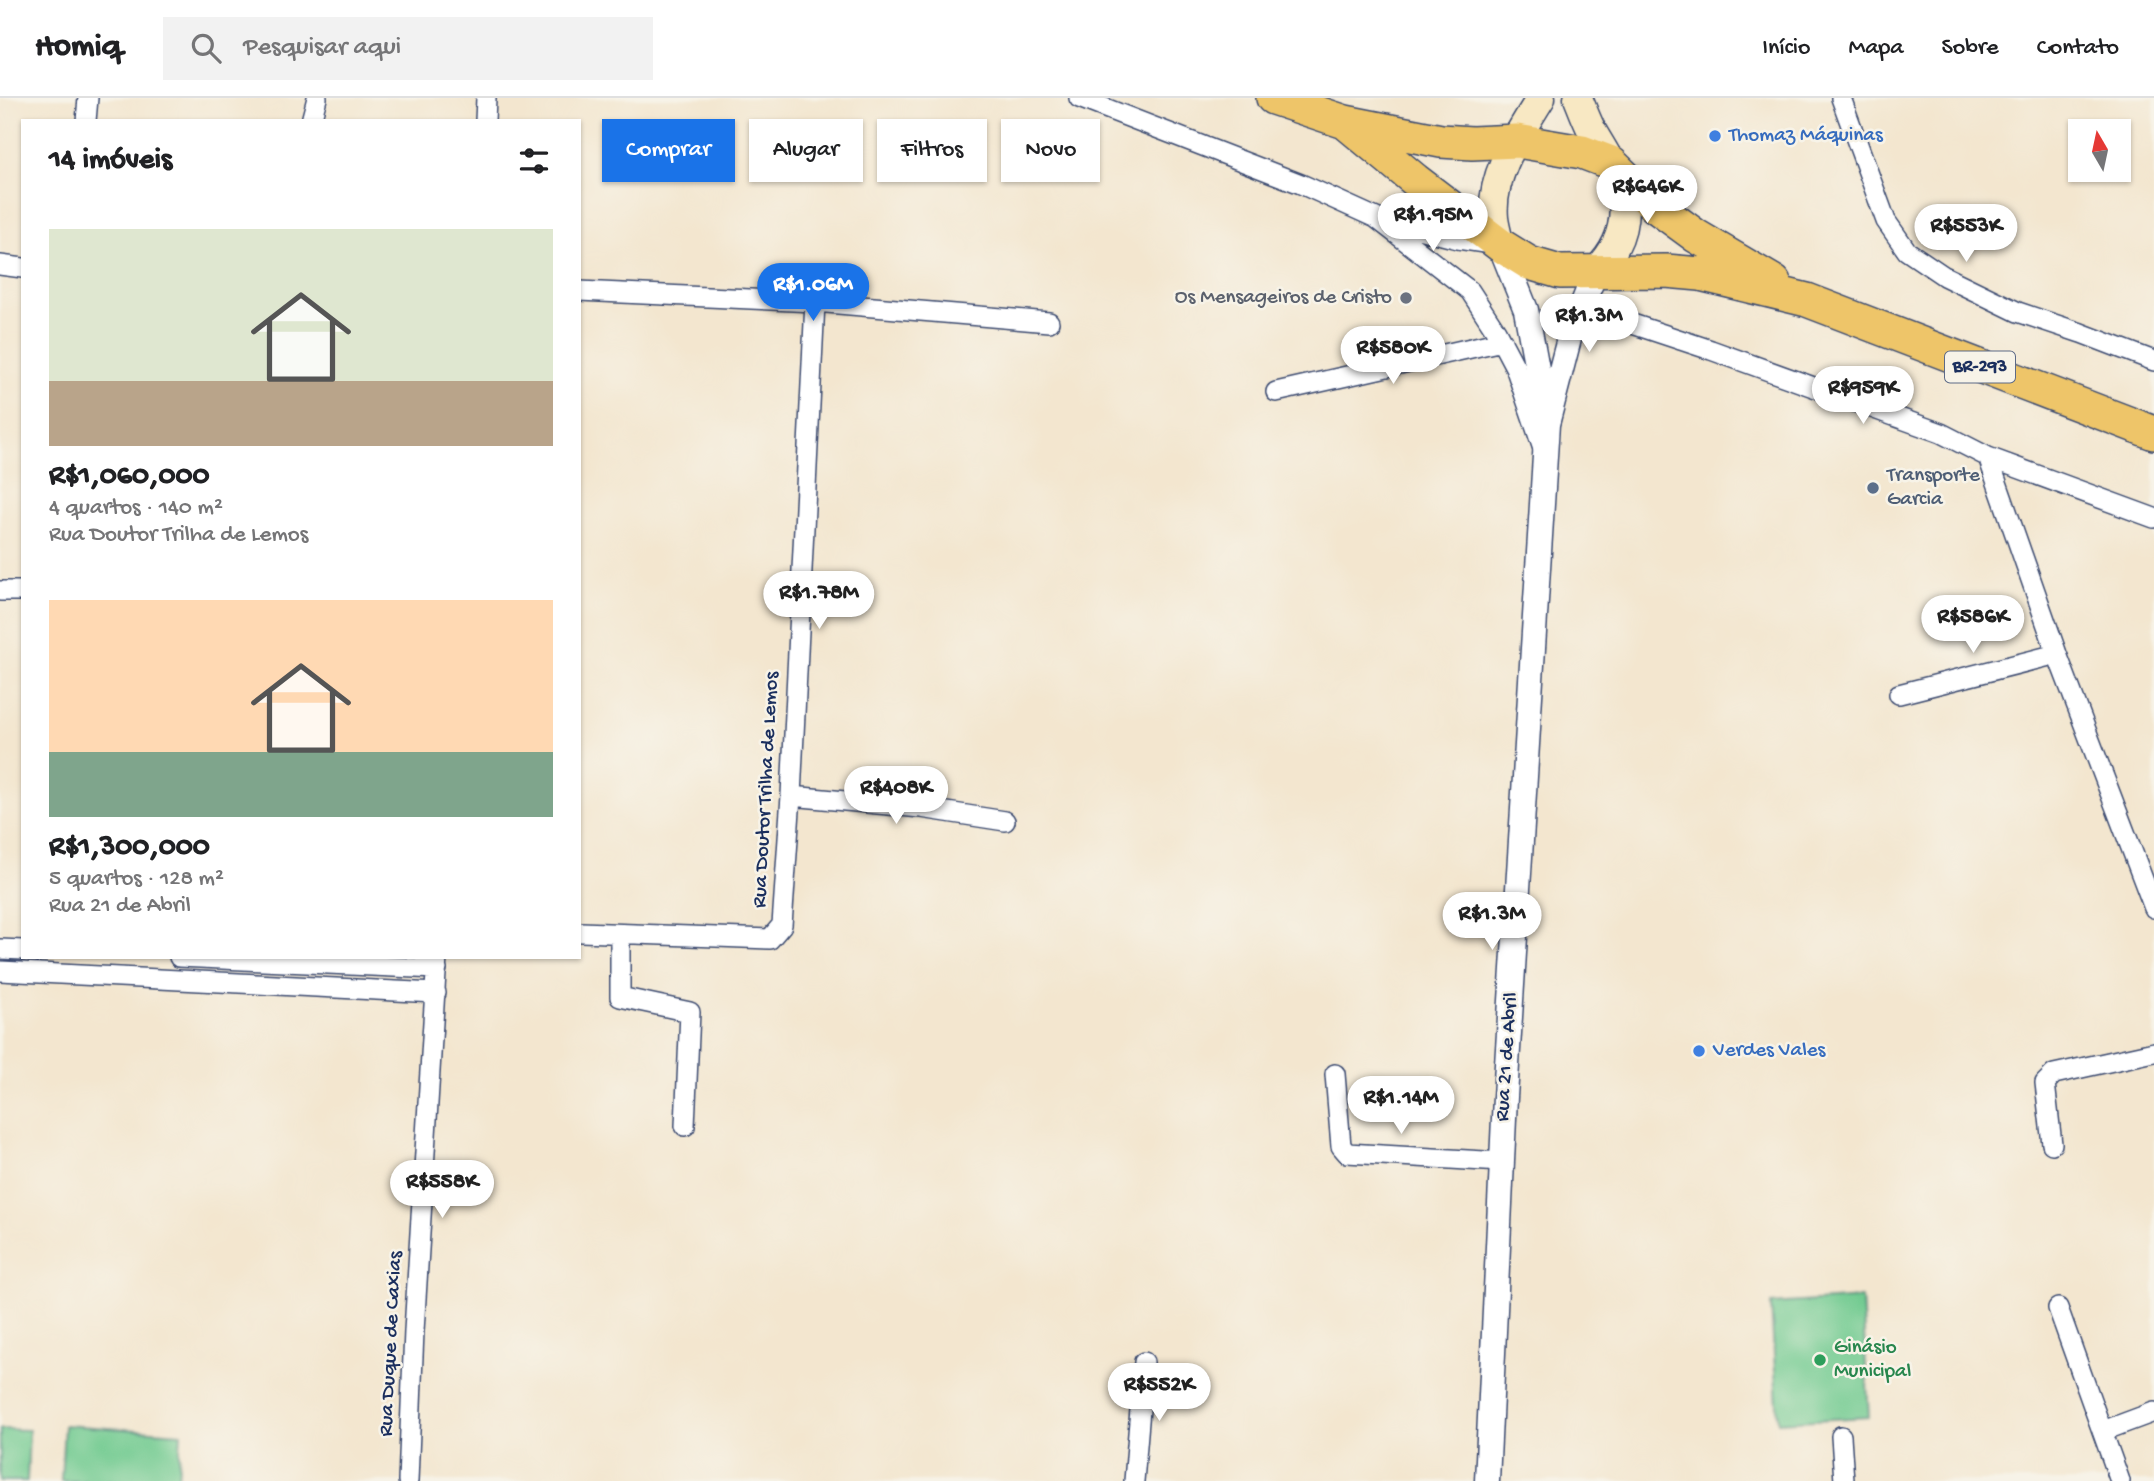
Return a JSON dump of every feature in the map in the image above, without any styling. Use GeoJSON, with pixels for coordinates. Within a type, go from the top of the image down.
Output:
{"type":"FeatureCollection","features":[{"type":"Feature","properties":{"kind":"highway","name":"BR-293"},"geometry":{"type":"LineString","coordinates":[[1273,98],[1345,122],[1441,141],[1517,141],[1582,152],[1611,163],[1655,205],[1696,236],[1807,300]]}},
{"type":"Feature","properties":{"kind":"highway","name":"BR-293"},"geometry":{"type":"LineString","coordinates":[[1345,122],[1415,180],[1500,245],[1529,263],[1560,272],[1666,271],[1700,274],[1807,300],[2154,433]]}},
{"type":"Feature","properties":{"kind":"main road"},"geometry":{"type":"LineString","coordinates":[[1500,245],[1494,219],[1495,191],[1503,165],[1541,98]]}},
{"type":"Feature","properties":{"kind":"main road"},"geometry":{"type":"LineString","coordinates":[[1578,98],[1621,186],[1624,210],[1621,235],[1611,257],[1596,271]]}},
{"type":"Feature","properties":{"kind":"street"},"geometry":{"type":"LineString","coordinates":[[86,119],[88,98]]}},
{"type":"Feature","properties":{"kind":"street"},"geometry":{"type":"LineString","coordinates":[[312,119],[317,98]]}},
{"type":"Feature","properties":{"kind":"street"},"geometry":{"type":"LineString","coordinates":[[485,119],[486,98]]}},
{"type":"Feature","properties":{"kind":"street"},"geometry":{"type":"LineString","coordinates":[[1079,98],[1301,184],[1376,218],[1458,239],[1500,245]]}},
{"type":"Feature","properties":{"kind":"street"},"geometry":{"type":"LineString","coordinates":[[1841,98],[1886,221],[1907,251],[1944,276],[2018,312],[2154,361]]}},
{"type":"Feature","properties":{"kind":"street"},"geometry":{"type":"LineString","coordinates":[[1376,218],[1470,291],[1516,367],[1546,457]]}},
{"type":"Feature","properties":{"kind":"street","name":"Rua 21 de Abril"},"geometry":{"type":"LineString","coordinates":[[1500,245],[1526,310],[1548,424]]}},
{"type":"Feature","properties":{"kind":"street"},"geometry":{"type":"LineString","coordinates":[[0,265],[21,268]]}},
{"type":"Feature","properties":{"kind":"street","name":"Rua 21 de Abril"},"geometry":{"type":"LineString","coordinates":[[1487,1481],[1502,1162],[1548,424],[1570,335],[1596,271]]}},
{"type":"Feature","properties":{"kind":"street"},"geometry":{"type":"LineString","coordinates":[[581,291],[815,303],[1049,322]]}},
{"type":"Feature","properties":{"kind":"street","name":"Rua Doutor Trilha de Lemos"},"geometry":{"type":"LineString","coordinates":[[620,934],[770,939],[782,925],[791,796],[815,303]]}},
{"type":"Feature","properties":{"kind":"street"},"geometry":{"type":"LineString","coordinates":[[1581,307],[1711,350],[1941,433],[1989,457],[2154,518]]}},
{"type":"Feature","properties":{"kind":"street"},"geometry":{"type":"LineString","coordinates":[[1276,392],[1502,341]]}},
{"type":"Feature","properties":{"kind":"street"},"geometry":{"type":"LineString","coordinates":[[1989,457],[2057,654],[2149,880],[2154,908]]}},
{"type":"Feature","properties":{"kind":"street"},"geometry":{"type":"LineString","coordinates":[[0,591],[21,591]]}},
{"type":"Feature","properties":{"kind":"street"},"geometry":{"type":"LineString","coordinates":[[1899,694],[2057,654]]}},
{"type":"Feature","properties":{"kind":"street"},"geometry":{"type":"LineString","coordinates":[[791,796],[921,808],[1005,821]]}},
{"type":"Feature","properties":{"kind":"street"},"geometry":{"type":"LineString","coordinates":[[581,932],[620,934],[620,997],[690,1012],[685,1126]]}},
{"type":"Feature","properties":{"kind":"street"},"geometry":{"type":"LineString","coordinates":[[0,948],[21,950]]}},
{"type":"Feature","properties":{"kind":"street"},"geometry":{"type":"LineString","coordinates":[[265,959],[437,963]]}},
{"type":"Feature","properties":{"kind":"street","name":"Rua Duque de Caxias"},"geometry":{"type":"LineString","coordinates":[[408,1481],[414,1331],[437,963]]}},
{"type":"Feature","properties":{"kind":"street"},"geometry":{"type":"LineString","coordinates":[[0,971],[52,966],[436,993]]}},
{"type":"Feature","properties":{"kind":"street"},"geometry":{"type":"LineString","coordinates":[[2052,1144],[2045,1083],[2048,1078],[2054,1074],[2154,1052]]}},
{"type":"Feature","properties":{"kind":"street"},"geometry":{"type":"LineString","coordinates":[[1335,1074],[1341,1146],[1347,1153],[1502,1162]]}},
{"type":"Feature","properties":{"kind":"street"},"geometry":{"type":"LineString","coordinates":[[2057,1308],[2120,1481]]}},
{"type":"Feature","properties":{"kind":"street"},"geometry":{"type":"LineString","coordinates":[[1133,1481],[1144,1362]]}},
{"type":"Feature","properties":{"kind":"street"},"geometry":{"type":"LineString","coordinates":[[2103,1431],[2154,1412]]}},
{"type":"Feature","properties":{"kind":"street"},"geometry":{"type":"LineString","coordinates":[[1841,1436],[1844,1481]]}},
{"type":"Feature","properties":{"kind":"green space","name":"Ginásio Municipal"},"geometry":{"type":"Polygon","coordinates":[[[1862,1298],[1869,1417],[1778,1422],[1771,1304],[1862,1298]]]}},
{"type":"Feature","properties":{"kind":"green space"},"geometry":{"type":"Polygon","coordinates":[[[64,1425],[181,1433],[178,1481],[61,1481],[64,1425]]]}},
{"type":"Feature","properties":{"kind":"green space"},"geometry":{"type":"Polygon","coordinates":[[[0,1429],[29,1430],[27,1481],[0,1481],[0,1429]]]}},
{"type":"Feature","properties":{"kind":"place","name":"Thomaz Máquinas"},"geometry":{"type":"Point","coordinates":[1715,136]}},
{"type":"Feature","properties":{"kind":"place","name":"Os Mensageiros de Cristo"},"geometry":{"type":"Point","coordinates":[1406,298]}},
{"type":"Feature","properties":{"kind":"place","name":"Transporte Garcia"},"geometry":{"type":"Point","coordinates":[1873,488]}},
{"type":"Feature","properties":{"kind":"place","name":"Verdes Vales"},"geometry":{"type":"Point","coordinates":[1699,1051]}},
{"type":"Feature","properties":{"kind":"place","name":"Ginásio Municipal"},"geometry":{"type":"Point","coordinates":[1820,1360]}}]}
